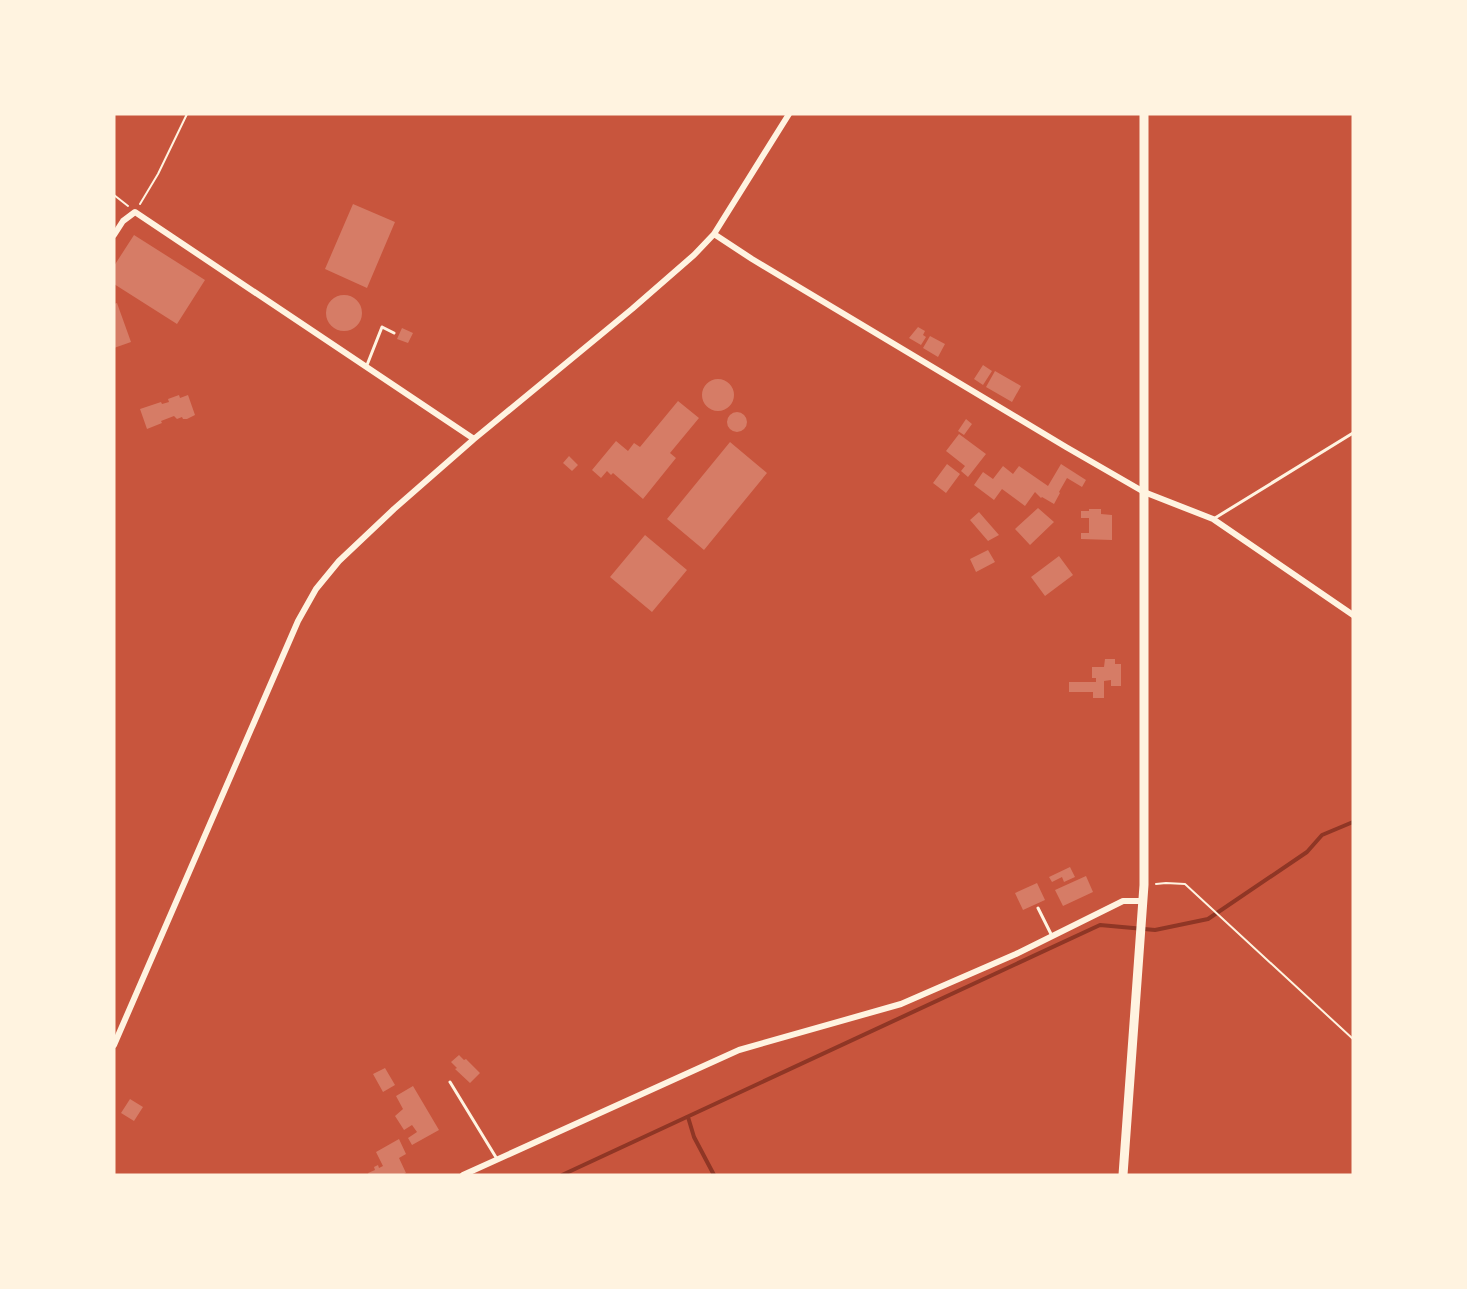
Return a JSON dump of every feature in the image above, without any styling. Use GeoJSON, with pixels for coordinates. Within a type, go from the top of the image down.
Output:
{"type":"FeatureCollection","features":[{"type":"Feature","properties":{"kind":"main road"},"geometry":{"type":"LineString","coordinates":[[1123,1175],[1144,885],[1144,114]]}},
{"type":"Feature","properties":{"kind":"street"},"geometry":{"type":"LineString","coordinates":[[114,1045],[298,621],[316,589],[339,561],[394,509],[694,255],[714,234],[789,114]]}},
{"type":"Feature","properties":{"kind":"street"},"geometry":{"type":"LineString","coordinates":[[114,235],[123,221],[135,212],[474,439]]}},
{"type":"Feature","properties":{"kind":"street"},"geometry":{"type":"LineString","coordinates":[[714,234],[752,259],[1144,492],[1213,519],[1353,615]]}},
{"type":"Feature","properties":{"kind":"street"},"geometry":{"type":"LineString","coordinates":[[463,1175],[739,1050],[902,1004],[1016,954],[1123,901],[1143,901]]}},
{"type":"Feature","properties":{"kind":"lane"},"geometry":{"type":"LineString","coordinates":[[366,367],[382,327],[394,333]]}},
{"type":"Feature","properties":{"kind":"lane"},"geometry":{"type":"LineString","coordinates":[[1213,519],[1353,433]]}},
{"type":"Feature","properties":{"kind":"lane"},"geometry":{"type":"LineString","coordinates":[[1038,908],[1052,936]]}},
{"type":"Feature","properties":{"kind":"lane"},"geometry":{"type":"LineString","coordinates":[[450,1082],[496,1160]]}},
{"type":"Feature","properties":{"kind":"path"},"geometry":{"type":"LineString","coordinates":[[114,195],[135,212],[158,174],[187,114]]}},
{"type":"Feature","properties":{"kind":"path"},"geometry":{"type":"LineString","coordinates":[[1144,885],[1185,884],[1353,1039]]}},
{"type":"Feature","properties":{"kind":"building"},"geometry":{"type":"Polygon","coordinates":[[[353,204],[395,222],[367,288],[325,269],[353,204]]]}},
{"type":"Feature","properties":{"kind":"building"},"geometry":{"type":"Polygon","coordinates":[[[134,235],[205,280],[177,324],[114,284],[114,266],[134,235]]]}},
{"type":"Feature","properties":{"kind":"building"},"geometry":{"type":"Polygon","coordinates":[[[344,295],[357,300],[362,313],[357,326],[344,331],[331,326],[326,313],[331,300],[344,295]]]}},
{"type":"Feature","properties":{"kind":"building"},"geometry":{"type":"Polygon","coordinates":[[[117,303],[131,342],[114,348],[114,304],[117,303]]]}},
{"type":"Feature","properties":{"kind":"building"},"geometry":{"type":"Polygon","coordinates":[[[918,327],[925,331],[923,335],[926,337],[921,345],[909,338],[918,327]]]}},
{"type":"Feature","properties":{"kind":"building"},"geometry":{"type":"Polygon","coordinates":[[[402,328],[413,333],[408,343],[397,339],[402,328]]]}},
{"type":"Feature","properties":{"kind":"building"},"geometry":{"type":"Polygon","coordinates":[[[930,336],[945,344],[938,357],[923,348],[930,336]]]}},
{"type":"Feature","properties":{"kind":"building"},"geometry":{"type":"Polygon","coordinates":[[[983,365],[992,371],[983,385],[974,379],[983,365]]]}},
{"type":"Feature","properties":{"kind":"building"},"geometry":{"type":"Polygon","coordinates":[[[995,371],[1021,386],[1012,402],[986,387],[995,371]]]}},
{"type":"Feature","properties":{"kind":"building"},"geometry":{"type":"Polygon","coordinates":[[[718,379],[729,384],[734,395],[729,406],[718,411],[707,406],[702,395],[707,384],[718,379]]]}},
{"type":"Feature","properties":{"kind":"building"},"geometry":{"type":"Polygon","coordinates":[[[179,395],[180,398],[188,395],[195,415],[187,419],[182,417],[177,419],[174,416],[147,429],[140,409],[161,402],[162,404],[169,402],[168,399],[179,395]]]}},
{"type":"Feature","properties":{"kind":"building"},"geometry":{"type":"Polygon","coordinates":[[[678,401],[699,418],[670,453],[676,458],[643,499],[613,473],[611,475],[607,471],[601,478],[592,470],[616,441],[628,451],[634,443],[640,447],[678,401]]]}},
{"type":"Feature","properties":{"kind":"building"},"geometry":{"type":"Polygon","coordinates":[[[737,412],[744,415],[747,422],[744,429],[737,432],[730,429],[727,422],[730,415],[737,412]]]}},
{"type":"Feature","properties":{"kind":"building"},"geometry":{"type":"Polygon","coordinates":[[[966,419],[972,424],[964,435],[958,431],[966,419]]]}},
{"type":"Feature","properties":{"kind":"building"},"geometry":{"type":"Polygon","coordinates":[[[959,434],[986,454],[968,477],[961,471],[965,466],[946,451],[959,434]]]}},
{"type":"Feature","properties":{"kind":"building"},"geometry":{"type":"Polygon","coordinates":[[[730,442],[767,473],[704,550],[667,519],[730,442]]]}},
{"type":"Feature","properties":{"kind":"building"},"geometry":{"type":"Polygon","coordinates":[[[569,456],[578,465],[572,471],[563,463],[569,456]]]}},
{"type":"Feature","properties":{"kind":"building"},"geometry":{"type":"Polygon","coordinates":[[[947,464],[960,474],[946,493],[933,483],[947,464]]]}},
{"type":"Feature","properties":{"kind":"building"},"geometry":{"type":"Polygon","coordinates":[[[1061,464],[1086,480],[1082,487],[1067,478],[1054,504],[1041,498],[1035,492],[1025,506],[1002,489],[994,500],[974,485],[983,472],[993,479],[1003,466],[1013,474],[1019,466],[1048,486],[1061,464]]]}},
{"type":"Feature","properties":{"kind":"building"},"geometry":{"type":"Polygon","coordinates":[[[1038,508],[1054,522],[1030,545],[1015,529],[1038,508]]]}},
{"type":"Feature","properties":{"kind":"building"},"geometry":{"type":"Polygon","coordinates":[[[1089,509],[1101,509],[1101,514],[1112,515],[1112,540],[1081,539],[1081,533],[1089,533],[1089,518],[1081,518],[1081,511],[1089,511],[1089,509]]]}},
{"type":"Feature","properties":{"kind":"building"},"geometry":{"type":"Polygon","coordinates":[[[979,512],[999,535],[988,541],[970,520],[979,512]]]}},
{"type":"Feature","properties":{"kind":"building"},"geometry":{"type":"Polygon","coordinates":[[[645,535],[687,570],[652,612],[610,577],[645,535]]]}},
{"type":"Feature","properties":{"kind":"building"},"geometry":{"type":"Polygon","coordinates":[[[988,550],[995,562],[976,572],[970,559],[988,550]]]}},
{"type":"Feature","properties":{"kind":"building"},"geometry":{"type":"Polygon","coordinates":[[[1059,556],[1073,575],[1045,596],[1031,577],[1059,556]]]}},
{"type":"Feature","properties":{"kind":"building"},"geometry":{"type":"Polygon","coordinates":[[[1105,659],[1115,659],[1115,664],[1121,664],[1121,686],[1111,686],[1111,680],[1104,681],[1104,698],[1093,698],[1093,692],[1069,692],[1069,682],[1096,682],[1096,678],[1092,678],[1092,667],[1104,667],[1105,659]]]}},
{"type":"Feature","properties":{"kind":"building"},"geometry":{"type":"Polygon","coordinates":[[[1070,867],[1075,877],[1064,882],[1062,877],[1052,882],[1049,877],[1070,867]]]}},
{"type":"Feature","properties":{"kind":"building"},"geometry":{"type":"Polygon","coordinates":[[[1086,876],[1093,892],[1063,906],[1055,890],[1086,876]]]}},
{"type":"Feature","properties":{"kind":"building"},"geometry":{"type":"Polygon","coordinates":[[[1037,883],[1045,900],[1023,910],[1015,893],[1037,883]]]}},
{"type":"Feature","properties":{"kind":"building"},"geometry":{"type":"Polygon","coordinates":[[[459,1055],[480,1073],[470,1083],[451,1062],[459,1055]]]}},
{"type":"Feature","properties":{"kind":"building"},"geometry":{"type":"Polygon","coordinates":[[[385,1068],[395,1085],[383,1092],[373,1074],[385,1068]]]}},
{"type":"Feature","properties":{"kind":"building"},"geometry":{"type":"Polygon","coordinates":[[[413,1086],[439,1130],[412,1145],[408,1138],[417,1132],[412,1125],[404,1130],[395,1116],[403,1109],[396,1096],[413,1086]]]}},
{"type":"Feature","properties":{"kind":"building"},"geometry":{"type":"Polygon","coordinates":[[[130,1099],[143,1107],[134,1121],[121,1113],[130,1099]]]}},
{"type":"Feature","properties":{"kind":"building"},"geometry":{"type":"Polygon","coordinates":[[[399,1139],[406,1154],[399,1158],[406,1173],[369,1175],[368,1173],[375,1170],[374,1167],[383,1166],[376,1152],[399,1139]]]}},
{"type":"Feature","properties":{"kind":"waterway"},"geometry":{"type":"LineString","coordinates":[[562,1175],[1100,925],[1155,930],[1208,919],[1307,852],[1322,835],[1353,822]]}},
{"type":"Feature","properties":{"kind":"waterway"},"geometry":{"type":"LineString","coordinates":[[688,1117],[694,1137],[714,1175]]}}]}
